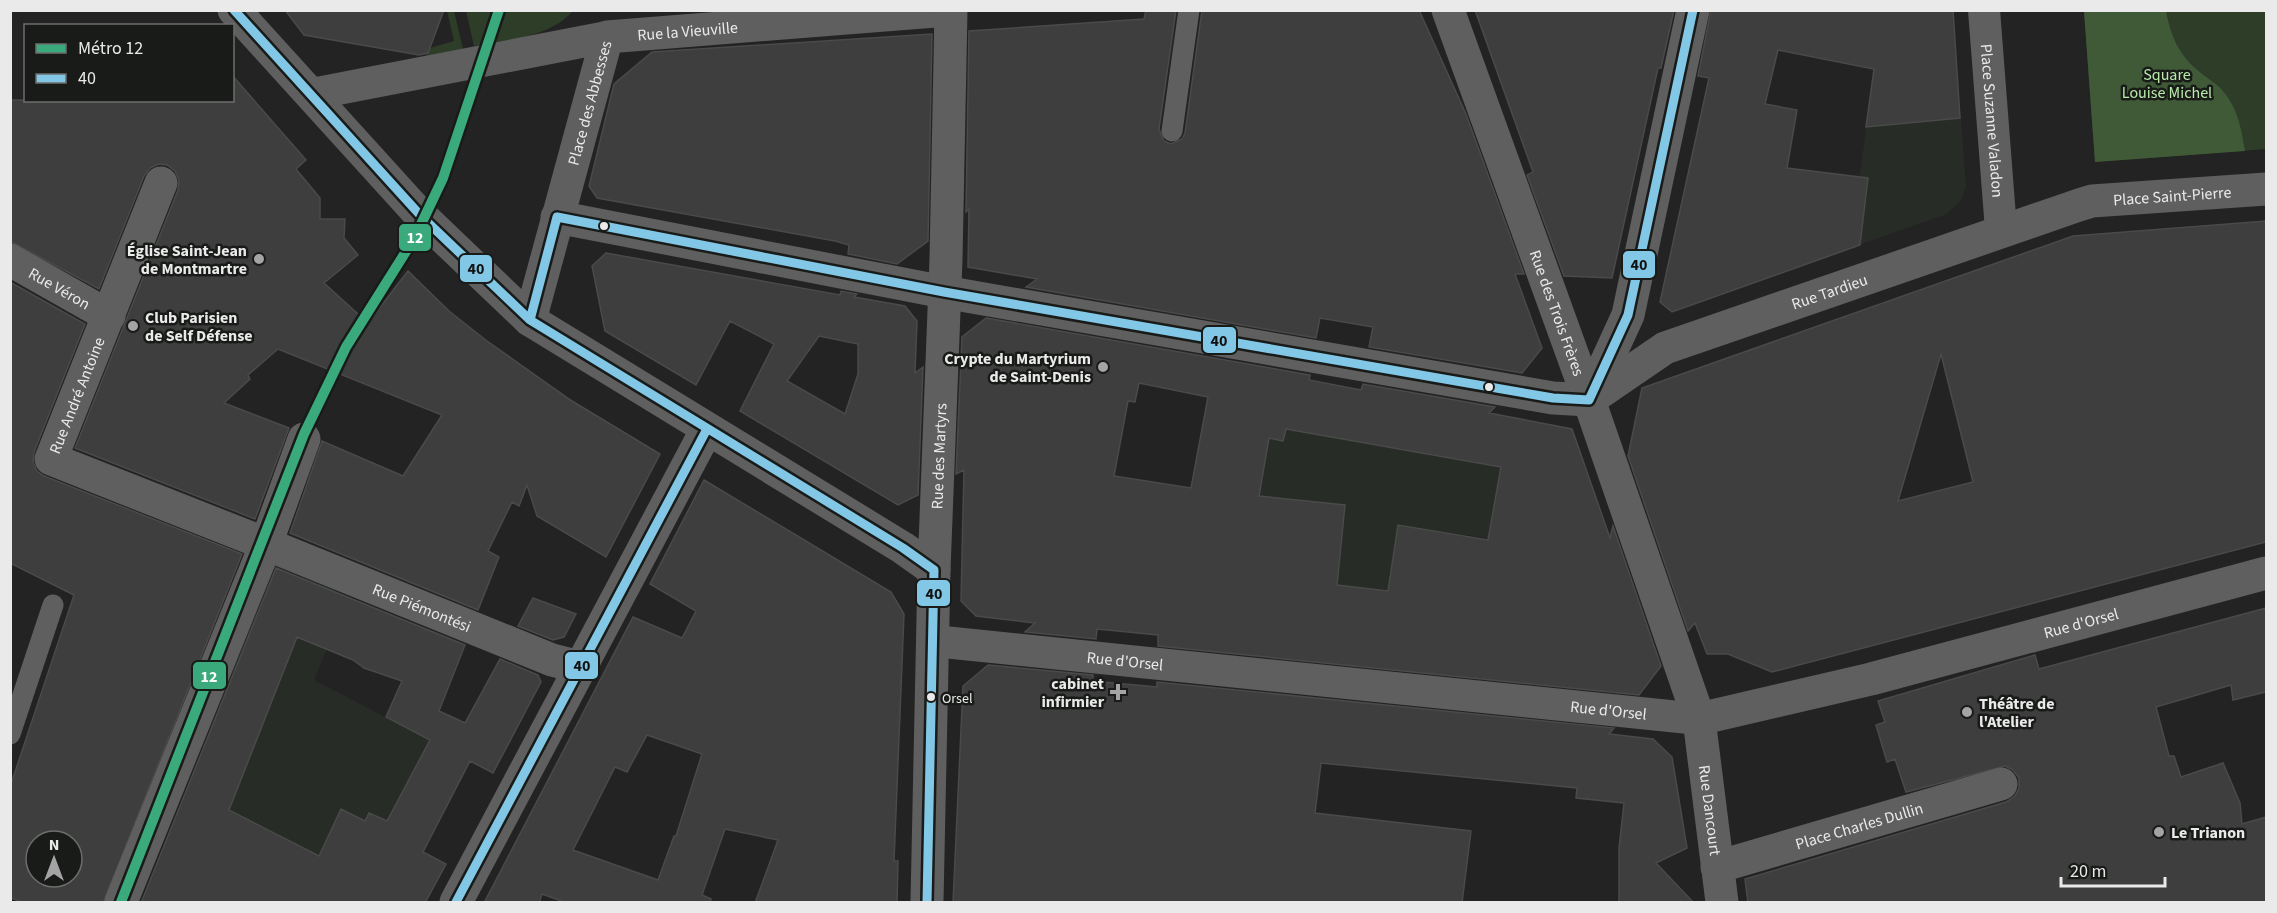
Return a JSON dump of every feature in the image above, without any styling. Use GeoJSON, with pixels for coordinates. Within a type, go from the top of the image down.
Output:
{"type":"FeatureCollection","features":[{"type":"Feature","properties":{"kind":"street"},"geometry":{"type":"LineString","coordinates":[[234,10],[421,216],[530,320],[903,548],[934,570]]}},
{"type":"Feature","properties":{"kind":"street","name":"Rue la Vieuville"},"geometry":{"type":"LineString","coordinates":[[606,37],[949,10]]}},
{"type":"Feature","properties":{"kind":"street","name":"Rue des Martyrs"},"geometry":{"type":"LineString","coordinates":[[927,903],[934,570],[938,516],[944,292],[949,10]]}},
{"type":"Feature","properties":{"kind":"street","name":"Rue des Trois Frères"},"geometry":{"type":"LineString","coordinates":[[1448,10],[1589,400],[1699,719]]}},
{"type":"Feature","properties":{"kind":"street"},"geometry":{"type":"LineString","coordinates":[[557,217],[944,292],[1553,398],[1589,400],[1628,315],[1693,10]]}},
{"type":"Feature","properties":{"kind":"street","name":"Place Suzanne Valadon"},"geometry":{"type":"LineString","coordinates":[[1984,10],[2001,231]]}},
{"type":"Feature","properties":{"kind":"street","name":"Place des Abbesses"},"geometry":{"type":"LineString","coordinates":[[312,94],[606,37],[530,320]]}},
{"type":"Feature","properties":{"kind":"street","name":"Rue André Antoine"},"geometry":{"type":"LineString","coordinates":[[161,183],[51,459],[266,544]]}},
{"type":"Feature","properties":{"kind":"street","name":"Place Saint-Pierre"},"geometry":{"type":"LineString","coordinates":[[2079,205],[2092,201],[2266,189]]}},
{"type":"Feature","properties":{"kind":"street","name":"Rue Tardieu"},"geometry":{"type":"LineString","coordinates":[[1589,400],[1665,348],[2079,205]]}},
{"type":"Feature","properties":{"kind":"street","name":"Rue Véron"},"geometry":{"type":"LineString","coordinates":[[10,260],[109,316]]}},
{"type":"Feature","properties":{"kind":"street"},"geometry":{"type":"LineString","coordinates":[[456,903],[707,429]]}},
{"type":"Feature","properties":{"kind":"street"},"geometry":{"type":"LineString","coordinates":[[121,903],[266,544],[304,439]]}},
{"type":"Feature","properties":{"kind":"street","name":"Rue Piémontési"},"geometry":{"type":"LineString","coordinates":[[266,544],[552,660],[580,667]]}},
{"type":"Feature","properties":{"kind":"street","name":"Rue d'Orsel"},"geometry":{"type":"LineString","coordinates":[[934,641],[1699,719],[1871,679],[2266,573]]}},
{"type":"Feature","properties":{"kind":"street","name":"Rue Dancourt"},"geometry":{"type":"LineString","coordinates":[[1699,719],[1722,903]]}},
{"type":"Feature","properties":{"kind":"street","name":"Place Charles Dullin"},"geometry":{"type":"LineString","coordinates":[[1717,867],[2001,784]]}},
{"type":"Feature","properties":{"kind":"lane"},"geometry":{"type":"LineString","coordinates":[[1172,131],[1189,10]]}},
{"type":"Feature","properties":{"kind":"lane"},"geometry":{"type":"LineString","coordinates":[[10,734],[53,605]]}},
{"type":"Feature","properties":{"kind":"shaded area"},"geometry":{"type":"Polygon","coordinates":[[[1882,11],[1953,11],[1966,187],[1961,200],[1947,214],[1850,248],[1882,11]]]}},
{"type":"Feature","properties":{"kind":"shaded area"},"geometry":{"type":"Polygon","coordinates":[[[1237,367],[1534,422],[1514,542],[1411,527],[1391,660],[1224,503],[1237,367]]]}},
{"type":"Feature","properties":{"kind":"shaded area"},"geometry":{"type":"Polygon","coordinates":[[[274,565],[335,589],[333,597],[346,602],[314,680],[470,761],[423,852],[342,809],[319,856],[187,787],[274,565]]]}},
{"type":"Feature","properties":{"kind":"green space"},"geometry":{"type":"Polygon","coordinates":[[[466,10],[573,11],[552,27],[540,32],[474,46],[466,10]]]}},
{"type":"Feature","properties":{"kind":"green space"},"geometry":{"type":"Polygon","coordinates":[[[447,11],[454,11],[463,49],[426,56],[430,48],[454,41],[447,11]]]}},
{"type":"Feature","properties":{"kind":"green space","name":"Square Louise Michel"},"geometry":{"type":"Polygon","coordinates":[[[2084,11],[2266,11],[2266,149],[2095,162],[2084,11]]]}},
{"type":"Feature","properties":{"kind":"green space","name":"Square Louise Michel"},"geometry":{"type":"Polygon","coordinates":[[[2084,11],[2166,11],[2173,38],[2182,53],[2193,67],[2221,88],[2232,105],[2245,151],[2095,162],[2084,11]]]}},
{"type":"Feature","properties":{"kind":"building"},"geometry":{"type":"Polygon","coordinates":[[[285,10],[444,10],[428,53],[419,55],[304,35],[285,10]]]}},
{"type":"Feature","properties":{"kind":"building"},"geometry":{"type":"Polygon","coordinates":[[[1146,10],[1176,10],[1159,129],[1164,141],[1171,144],[1182,139],[1185,133],[1202,10],[1419,10],[1466,114],[1524,274],[1515,274],[1542,348],[1522,373],[1369,347],[1373,327],[1320,318],[1316,338],[1026,287],[1037,279],[968,267],[969,209],[966,212],[969,31],[1144,19],[1146,10]]]}},
{"type":"Feature","properties":{"kind":"building"},"geometry":{"type":"Polygon","coordinates":[[[1475,10],[1674,10],[1661,68],[1658,68],[1612,278],[1564,276],[1527,175],[1533,172],[1475,10]]]}},
{"type":"Feature","properties":{"kind":"building"},"geometry":{"type":"Polygon","coordinates":[[[1711,10],[1953,10],[1960,118],[1866,127],[1874,69],[1778,50],[1765,104],[1797,110],[1787,168],[1868,178],[1860,245],[1672,312],[1660,302],[1709,78],[1698,76],[1711,10]]]}},
{"type":"Feature","properties":{"kind":"building"},"geometry":{"type":"Polygon","coordinates":[[[932,34],[928,241],[897,264],[848,254],[849,245],[835,241],[597,198],[589,186],[614,84],[652,52],[932,34]]]}},
{"type":"Feature","properties":{"kind":"building"},"geometry":{"type":"Polygon","coordinates":[[[234,77],[306,160],[296,169],[320,198],[320,219],[345,219],[344,238],[358,255],[324,283],[368,323],[408,271],[449,311],[487,341],[572,401],[660,454],[606,557],[537,516],[527,485],[519,506],[512,502],[488,551],[499,557],[478,610],[290,533],[322,441],[403,476],[442,415],[278,349],[248,375],[250,379],[224,403],[289,428],[255,519],[75,448],[178,190],[179,180],[175,171],[167,165],[159,164],[150,168],[144,176],[99,289],[10,241],[10,100],[24,100],[24,102],[234,102],[234,77]]]}},
{"type":"Feature","properties":{"kind":"building"},"geometry":{"type":"Polygon","coordinates":[[[2266,221],[2266,542],[1772,672],[1728,654],[1707,654],[1695,623],[1688,631],[1628,456],[1642,388],[2073,236],[2266,221]],[[1941,354],[1898,501],[1973,482],[1941,354]]]}},
{"type":"Feature","properties":{"kind":"building"},"geometry":{"type":"Polygon","coordinates":[[[606,253],[840,295],[841,291],[857,294],[854,297],[905,306],[917,321],[915,373],[923,367],[918,495],[898,505],[740,411],[774,344],[730,321],[696,385],[605,331],[592,266],[606,253]],[[819,336],[787,381],[845,414],[858,374],[858,344],[819,336]]]}},
{"type":"Feature","properties":{"kind":"building"},"geometry":{"type":"Polygon","coordinates":[[[10,282],[85,324],[34,452],[33,462],[37,471],[44,476],[242,554],[103,903],[27,903],[10,898],[10,787],[74,595],[10,563],[10,282]]]}},
{"type":"Feature","properties":{"kind":"building"},"geometry":{"type":"Polygon","coordinates":[[[986,318],[1310,375],[1309,380],[1361,390],[1363,384],[1495,407],[1489,413],[1572,429],[1610,538],[1613,526],[1661,666],[1639,695],[1158,646],[1158,635],[1097,629],[1096,639],[1025,632],[1035,623],[976,616],[961,601],[964,470],[956,474],[962,337],[986,318]],[[1139,383],[1135,402],[1128,401],[1114,476],[1191,488],[1208,397],[1139,383]],[[1286,429],[1283,441],[1269,438],[1259,496],[1345,505],[1337,585],[1388,591],[1398,525],[1488,540],[1501,467],[1286,429]]]}},
{"type":"Feature","properties":{"kind":"building"},"geometry":{"type":"Polygon","coordinates":[[[704,480],[891,592],[904,614],[894,861],[898,861],[897,903],[755,903],[778,840],[725,829],[702,895],[711,899],[710,903],[567,903],[542,894],[539,903],[484,903],[633,617],[682,638],[696,611],[650,584],[704,480]],[[647,735],[627,772],[615,767],[573,850],[658,880],[674,836],[676,836],[702,754],[647,735]]]}},
{"type":"Feature","properties":{"kind":"building"},"geometry":{"type":"Polygon","coordinates":[[[276,568],[465,645],[439,711],[465,723],[500,659],[538,675],[541,682],[493,773],[470,761],[423,852],[446,864],[425,903],[141,903],[276,568]],[[297,637],[229,810],[319,856],[341,809],[365,821],[369,813],[387,821],[430,740],[386,717],[402,681],[364,668],[353,660],[297,637]]]}},
{"type":"Feature","properties":{"kind":"building"},"geometry":{"type":"Polygon","coordinates":[[[533,598],[576,614],[564,637],[553,640],[518,626],[533,598]]]}},
{"type":"Feature","properties":{"kind":"building"},"geometry":{"type":"Polygon","coordinates":[[[2266,608],[2266,692],[2233,700],[2231,685],[2156,707],[2169,756],[2174,756],[2181,777],[2223,763],[2240,803],[2242,824],[2266,817],[2266,903],[1748,903],[1745,879],[2006,802],[2015,796],[2019,788],[2019,778],[2013,770],[2005,766],[1906,792],[1895,759],[1887,762],[1876,725],[1885,722],[1878,701],[2035,655],[2039,669],[2266,608]]]}},
{"type":"Feature","properties":{"kind":"building"},"geometry":{"type":"Polygon","coordinates":[[[988,665],[1093,675],[1093,681],[1157,687],[1157,682],[1614,728],[1609,734],[1653,739],[1672,757],[1687,848],[1656,863],[1694,903],[1619,903],[1619,848],[1624,803],[1576,798],[1577,788],[1321,763],[1315,813],[1471,831],[1462,903],[953,903],[963,686],[988,665]]]}},
{"type":"Feature","properties":{"kind":"metro line","name":"12"},"geometry":{"type":"LineString","coordinates":[[121,902],[304,434],[346,347],[415,237],[443,178],[499,10]]}},
{"type":"Feature","properties":{"kind":"transit line","name":"40"},"geometry":{"type":"LineString","coordinates":[[234,10],[421,216],[530,320],[903,548],[934,570],[927,902]]}},
{"type":"Feature","properties":{"kind":"transit line","name":"40"},"geometry":{"type":"LineString","coordinates":[[530,320],[557,217],[944,292],[1553,398],[1589,400],[1628,315],[1693,10]]}},
{"type":"Feature","properties":{"kind":"transit line","name":"40"},"geometry":{"type":"LineString","coordinates":[[456,902],[707,429]]}},
{"type":"Feature","properties":{"kind":"place","name":"Église Saint-Jean de Montmartre"},"geometry":{"type":"Point","coordinates":[259,259]}},
{"type":"Feature","properties":{"kind":"place","name":"Club Parisien de Self Défense"},"geometry":{"type":"Point","coordinates":[133,326]}},
{"type":"Feature","properties":{"kind":"place","name":"Crypte du Martyrium de Saint-Denis"},"geometry":{"type":"Point","coordinates":[1103,367]}},
{"type":"Feature","properties":{"kind":"place","name":"cabinet infirmier"},"geometry":{"type":"Point","coordinates":[1118,692]}},
{"type":"Feature","properties":{"kind":"place","name":"Orsel"},"geometry":{"type":"Point","coordinates":[931,697]}},
{"type":"Feature","properties":{"kind":"place","name":"Théâtre de l'Atelier"},"geometry":{"type":"Point","coordinates":[1967,712]}},
{"type":"Feature","properties":{"kind":"place","name":"Le Trianon"},"geometry":{"type":"Point","coordinates":[2159,832]}}]}
